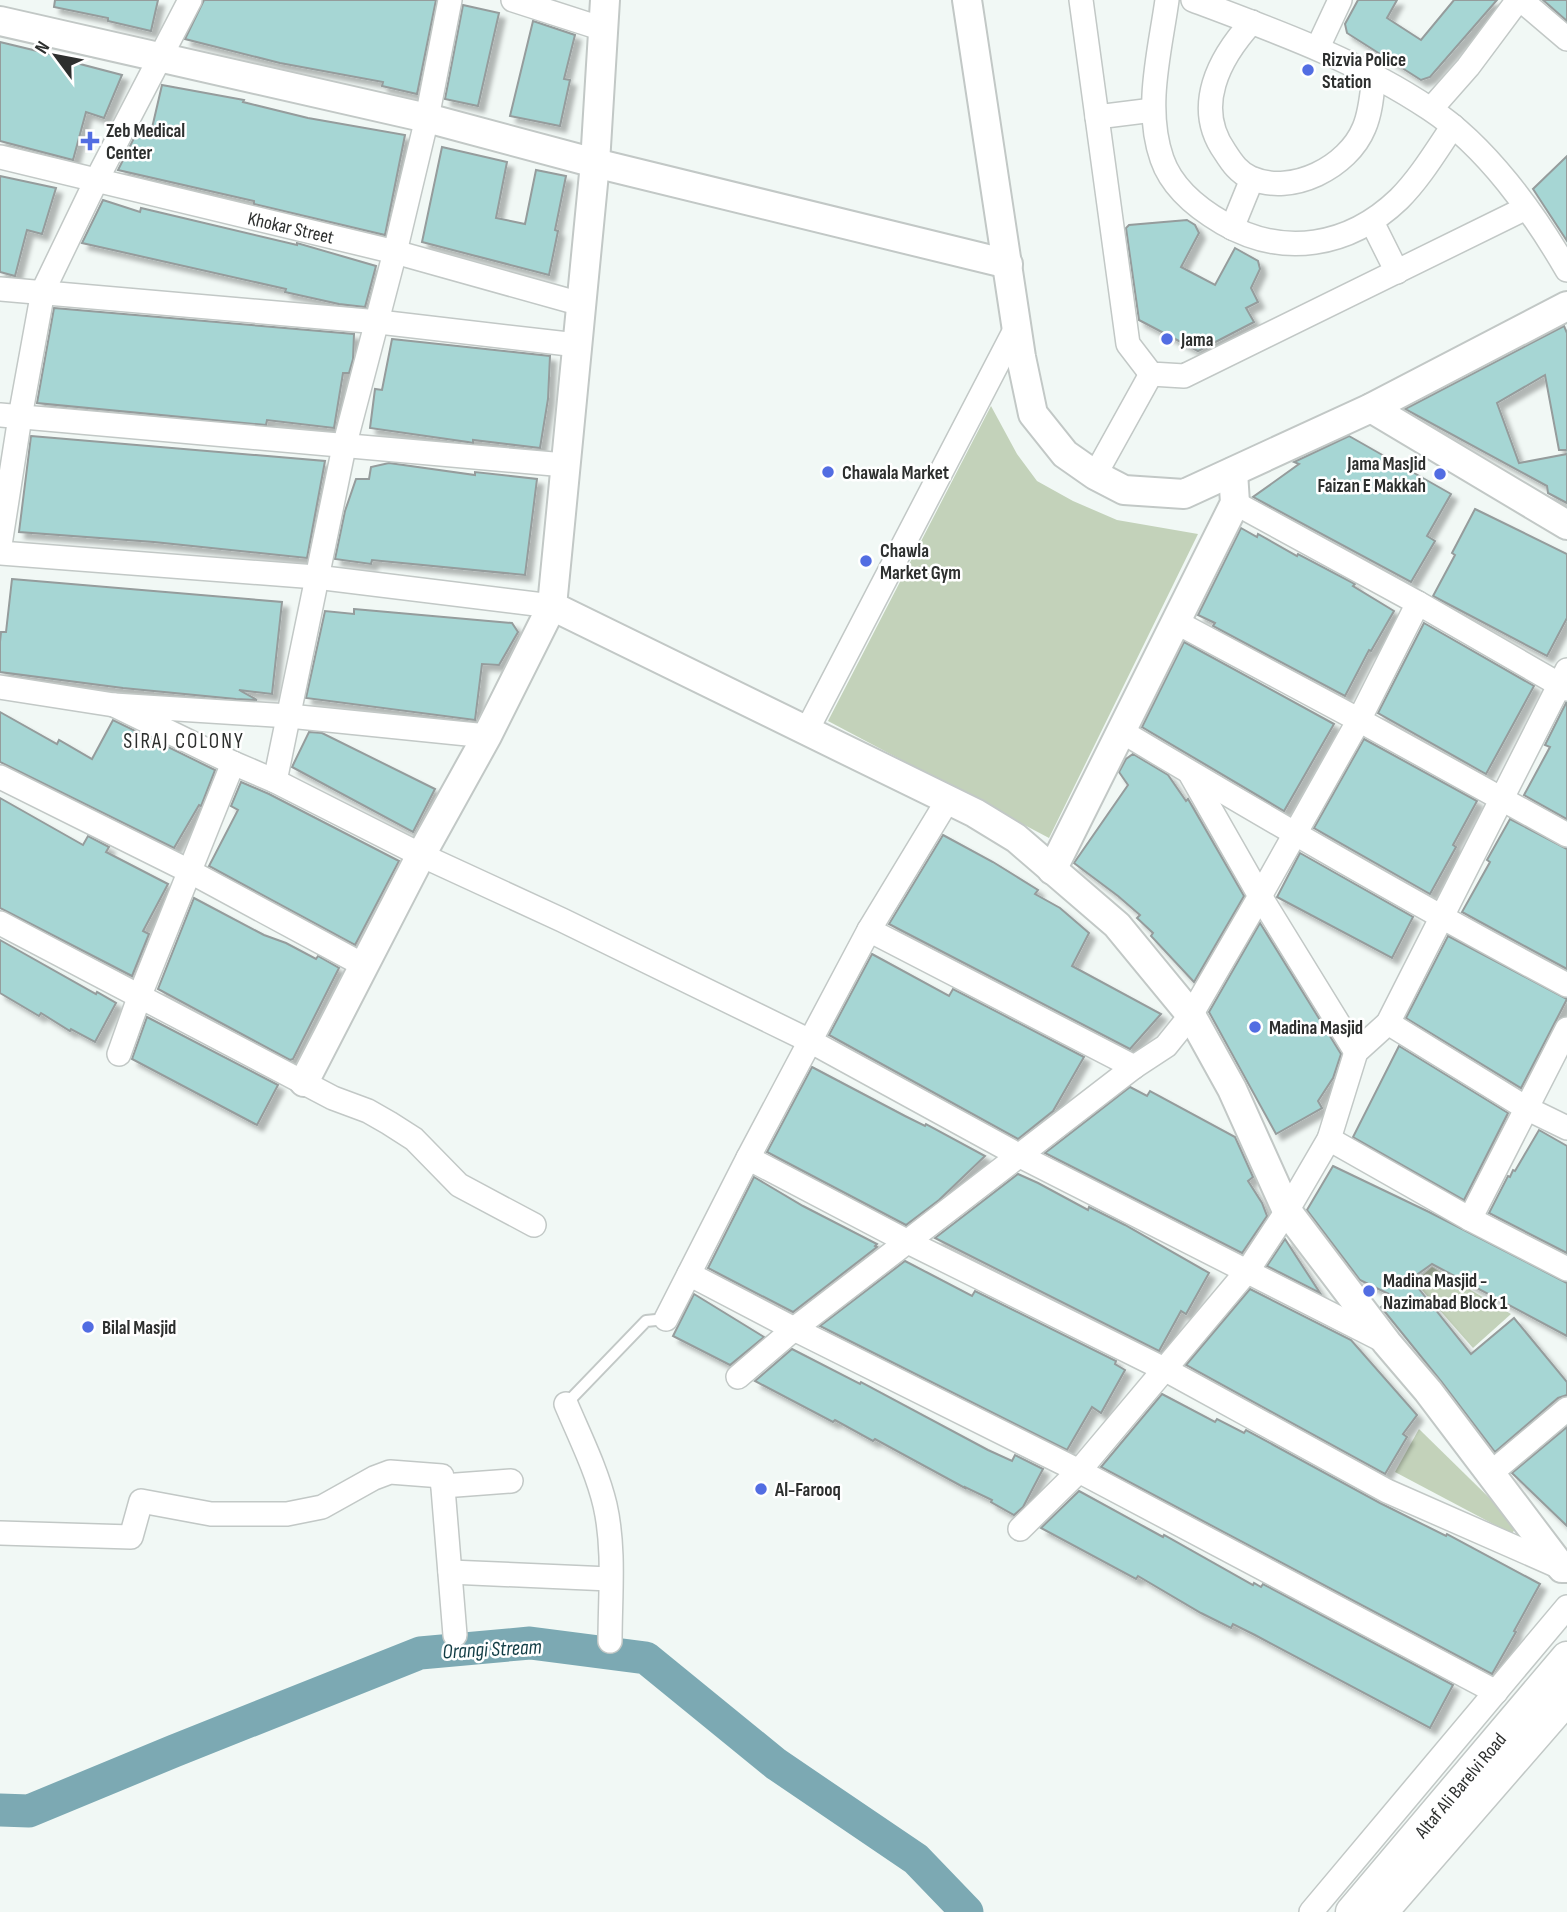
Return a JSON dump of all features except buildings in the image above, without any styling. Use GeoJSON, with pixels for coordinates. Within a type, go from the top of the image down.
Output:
{"type":"FeatureCollection","features":[{"type":"Feature","properties":{"kind":"main road","name":"Altaf Ali Barelvi Road"},"geometry":{"type":"LineString","coordinates":[[1352,1912],[1567,1657]]}},
{"type":"Feature","properties":{"kind":"main road","name":"Altaf Ali Barelvi Road"},"geometry":{"type":"LineString","coordinates":[[1381,1912],[1567,1698]]}},
{"type":"Feature","properties":{"kind":"street"},"geometry":{"type":"LineString","coordinates":[[0,545],[10,416],[43,291],[96,181],[190,0]]}},
{"type":"Feature","properties":{"kind":"street"},"geometry":{"type":"LineString","coordinates":[[275,781],[344,447],[379,322],[450,0]]}},
{"type":"Feature","properties":{"kind":"street"},"geometry":{"type":"LineString","coordinates":[[513,0],[603,29]]}},
{"type":"Feature","properties":{"kind":"street"},"geometry":{"type":"LineString","coordinates":[[304,1082],[421,855],[487,736],[552,606],[595,163],[605,0]]}},
{"type":"Feature","properties":{"kind":"street"},"geometry":{"type":"LineString","coordinates":[[967,0],[1033,414],[1065,454],[1095,475],[1124,490],[1184,495],[1371,408],[1567,306]]}},
{"type":"Feature","properties":{"kind":"street"},"geometry":{"type":"LineString","coordinates":[[1081,0],[1128,344],[1151,374],[1184,376],[1526,208]]}},
{"type":"Feature","properties":{"kind":"street"},"geometry":{"type":"LineString","coordinates":[[1167,0],[1153,110],[1156,139],[1163,162],[1189,201],[1232,228],[1275,244],[1294,244],[1334,239],[1372,222],[1400,198],[1453,126]]}},
{"type":"Feature","properties":{"kind":"street"},"geometry":{"type":"LineString","coordinates":[[1193,0],[1318,47],[1374,75],[1431,109],[1453,126],[1495,168],[1547,235],[1567,270]]}},
{"type":"Feature","properties":{"kind":"street"},"geometry":{"type":"LineString","coordinates":[[1318,47],[1340,0]]}},
{"type":"Feature","properties":{"kind":"street"},"geometry":{"type":"LineString","coordinates":[[1431,109],[1468,67],[1519,0],[1567,39]]}},
{"type":"Feature","properties":{"kind":"street"},"geometry":{"type":"LineString","coordinates":[[0,20],[426,118],[595,163],[1008,264]]}},
{"type":"Feature","properties":{"kind":"street"},"geometry":{"type":"LineString","coordinates":[[1252,22],[1232,43],[1218,69],[1211,92],[1210,113],[1213,131],[1223,150],[1236,168],[1252,179],[1273,183],[1293,181],[1333,167],[1354,146],[1364,129],[1374,75]]}},
{"type":"Feature","properties":{"kind":"street"},"geometry":{"type":"LineString","coordinates":[[1097,117],[1153,110]]}},
{"type":"Feature","properties":{"kind":"street","name":"Khokar Street"},"geometry":{"type":"LineString","coordinates":[[0,157],[395,252],[581,304]]}},
{"type":"Feature","properties":{"kind":"street"},"geometry":{"type":"LineString","coordinates":[[1232,228],[1252,179]]}},
{"type":"Feature","properties":{"kind":"street"},"geometry":{"type":"LineString","coordinates":[[1372,222],[1396,272]]}},
{"type":"Feature","properties":{"kind":"street"},"geometry":{"type":"LineString","coordinates":[[0,289],[379,322],[577,345]]}},
{"type":"Feature","properties":{"kind":"street"},"geometry":{"type":"LineString","coordinates":[[807,730],[1017,326]]}},
{"type":"Feature","properties":{"kind":"street"},"geometry":{"type":"LineString","coordinates":[[1095,475],[1151,374]]}},
{"type":"Feature","properties":{"kind":"street"},"geometry":{"type":"LineString","coordinates":[[1371,408],[1567,525]]}},
{"type":"Feature","properties":{"kind":"street"},"geometry":{"type":"LineString","coordinates":[[10,416],[565,466]]}},
{"type":"Feature","properties":{"kind":"street"},"geometry":{"type":"LineString","coordinates":[[1052,870],[1235,503],[1233,472]]}},
{"type":"Feature","properties":{"kind":"street"},"geometry":{"type":"LineString","coordinates":[[1020,1529],[1079,1471],[1166,1370],[1248,1270],[1287,1211],[1329,1139],[1356,1052],[1388,1023],[1564,681],[1235,503]]}},
{"type":"Feature","properties":{"kind":"street"},"geometry":{"type":"LineString","coordinates":[[0,553],[316,577],[552,606],[949,798],[1016,838],[1117,925],[1191,1015],[1233,1089],[1287,1211],[1564,1568]]}},
{"type":"Feature","properties":{"kind":"street"},"geometry":{"type":"LineString","coordinates":[[738,1377],[794,1329],[1166,1046],[1191,1015],[1261,896],[1359,720],[1418,603]]}},
{"type":"Feature","properties":{"kind":"street"},"geometry":{"type":"LineString","coordinates":[[1176,622],[1567,835]]}},
{"type":"Feature","properties":{"kind":"street"},"geometry":{"type":"LineString","coordinates":[[0,687],[114,705],[289,716],[487,736]]}},
{"type":"Feature","properties":{"kind":"street"},"geometry":{"type":"LineString","coordinates":[[114,705],[810,1041],[1020,1156],[1387,1343]]}},
{"type":"Feature","properties":{"kind":"street"},"geometry":{"type":"LineString","coordinates":[[1121,732],[1440,918],[1567,985]]}},
{"type":"Feature","properties":{"kind":"street"},"geometry":{"type":"LineString","coordinates":[[119,1054],[233,763]]}},
{"type":"Feature","properties":{"kind":"street"},"geometry":{"type":"LineString","coordinates":[[1190,773],[1356,1052]]}},
{"type":"Feature","properties":{"kind":"street"},"geometry":{"type":"LineString","coordinates":[[0,777],[189,871],[365,966]]}},
{"type":"Feature","properties":{"kind":"street"},"geometry":{"type":"LineString","coordinates":[[666,1320],[869,930],[949,798]]}},
{"type":"Feature","properties":{"kind":"street"},"geometry":{"type":"LineString","coordinates":[[0,923],[333,1098],[368,1111],[414,1139],[459,1185],[534,1225]]}},
{"type":"Feature","properties":{"kind":"street"},"geometry":{"type":"LineString","coordinates":[[869,930],[1134,1068]]}},
{"type":"Feature","properties":{"kind":"street"},"geometry":{"type":"LineString","coordinates":[[1388,1023],[1526,1108],[1567,1128]]}},
{"type":"Feature","properties":{"kind":"street"},"geometry":{"type":"LineString","coordinates":[[1470,1219],[1567,1029]]}},
{"type":"Feature","properties":{"kind":"street"},"geometry":{"type":"LineString","coordinates":[[1329,1139],[1470,1219],[1567,1269]]}},
{"type":"Feature","properties":{"kind":"street"},"geometry":{"type":"LineString","coordinates":[[748,1158],[908,1242],[1166,1370],[1387,1491],[1564,1568]]}},
{"type":"Feature","properties":{"kind":"street"},"geometry":{"type":"LineString","coordinates":[[689,1274],[1079,1471],[1496,1692]]}},
{"type":"Feature","properties":{"kind":"street"},"geometry":{"type":"LineString","coordinates":[[566,1404],[598,1481],[605,1507],[610,1546],[610,1641]]}},
{"type":"Feature","properties":{"kind":"street"},"geometry":{"type":"LineString","coordinates":[[1491,1473],[1567,1409]]}},
{"type":"Feature","properties":{"kind":"street"},"geometry":{"type":"LineString","coordinates":[[0,1533],[131,1537],[141,1501],[211,1514],[287,1514],[321,1507],[390,1472],[434,1474],[442,1476],[455,1634]]}},
{"type":"Feature","properties":{"kind":"street"},"geometry":{"type":"LineString","coordinates":[[443,1486],[511,1481]]}},
{"type":"Feature","properties":{"kind":"street"},"geometry":{"type":"LineString","coordinates":[[450,1572],[610,1579]]}},
{"type":"Feature","properties":{"kind":"street"},"geometry":{"type":"LineString","coordinates":[[1311,1912],[1567,1607]]}},
{"type":"Feature","properties":{"kind":"lane"},"geometry":{"type":"LineString","coordinates":[[566,1404],[646,1321],[666,1320]]}},
{"type":"Feature","properties":{"kind":"green space"},"geometry":{"type":"Polygon","coordinates":[[[991,406],[1017,454],[1037,481],[1073,501],[1117,520],[1198,534],[1049,838],[828,721],[991,406]]]}},
{"type":"Feature","properties":{"kind":"green space"},"geometry":{"type":"Polygon","coordinates":[[[1432,1267],[1511,1314],[1473,1348],[1415,1282],[1432,1267]]]}},
{"type":"Feature","properties":{"kind":"green space"},"geometry":{"type":"Polygon","coordinates":[[[1419,1429],[1517,1525],[1512,1534],[1395,1472],[1419,1429]]]}},
{"type":"Feature","properties":{"kind":"waterway","name":"Orangi Stream"},"geometry":{"type":"LineString","coordinates":[[0,1810],[29,1811],[420,1653],[530,1643],[646,1658],[776,1764],[916,1859],[967,1912]]}},
{"type":"Feature","properties":{"kind":"place","name":"Rizvia Police Station"},"geometry":{"type":"Point","coordinates":[1308,70]}},
{"type":"Feature","properties":{"kind":"place","name":"Zeb Medical Center"},"geometry":{"type":"Point","coordinates":[90,141]}},
{"type":"Feature","properties":{"kind":"place","name":"Jama"},"geometry":{"type":"Point","coordinates":[1167,339]}},
{"type":"Feature","properties":{"kind":"place","name":"Chawala Market"},"geometry":{"type":"Point","coordinates":[828,472]}},
{"type":"Feature","properties":{"kind":"place","name":"Jama MasJid Faizan E Makkah"},"geometry":{"type":"Point","coordinates":[1440,474]}},
{"type":"Feature","properties":{"kind":"place","name":"Chawla Market Gym"},"geometry":{"type":"Point","coordinates":[866,561]}},
{"type":"Feature","properties":{"kind":"place","name":"Madina Masjid"},"geometry":{"type":"Point","coordinates":[1255,1027]}},
{"type":"Feature","properties":{"kind":"place","name":"Madina Masjid - Nazimabad Block 1"},"geometry":{"type":"Point","coordinates":[1369,1291]}},
{"type":"Feature","properties":{"kind":"place","name":"Bilal Masjid"},"geometry":{"type":"Point","coordinates":[88,1327]}},
{"type":"Feature","properties":{"kind":"place","name":"Al-Farooq"},"geometry":{"type":"Point","coordinates":[761,1489]}},
{"type":"Feature","properties":{"kind":"district","name":"SIRAJ COLONY"},"geometry":{"type":"Point","coordinates":[184,741]}}]}
